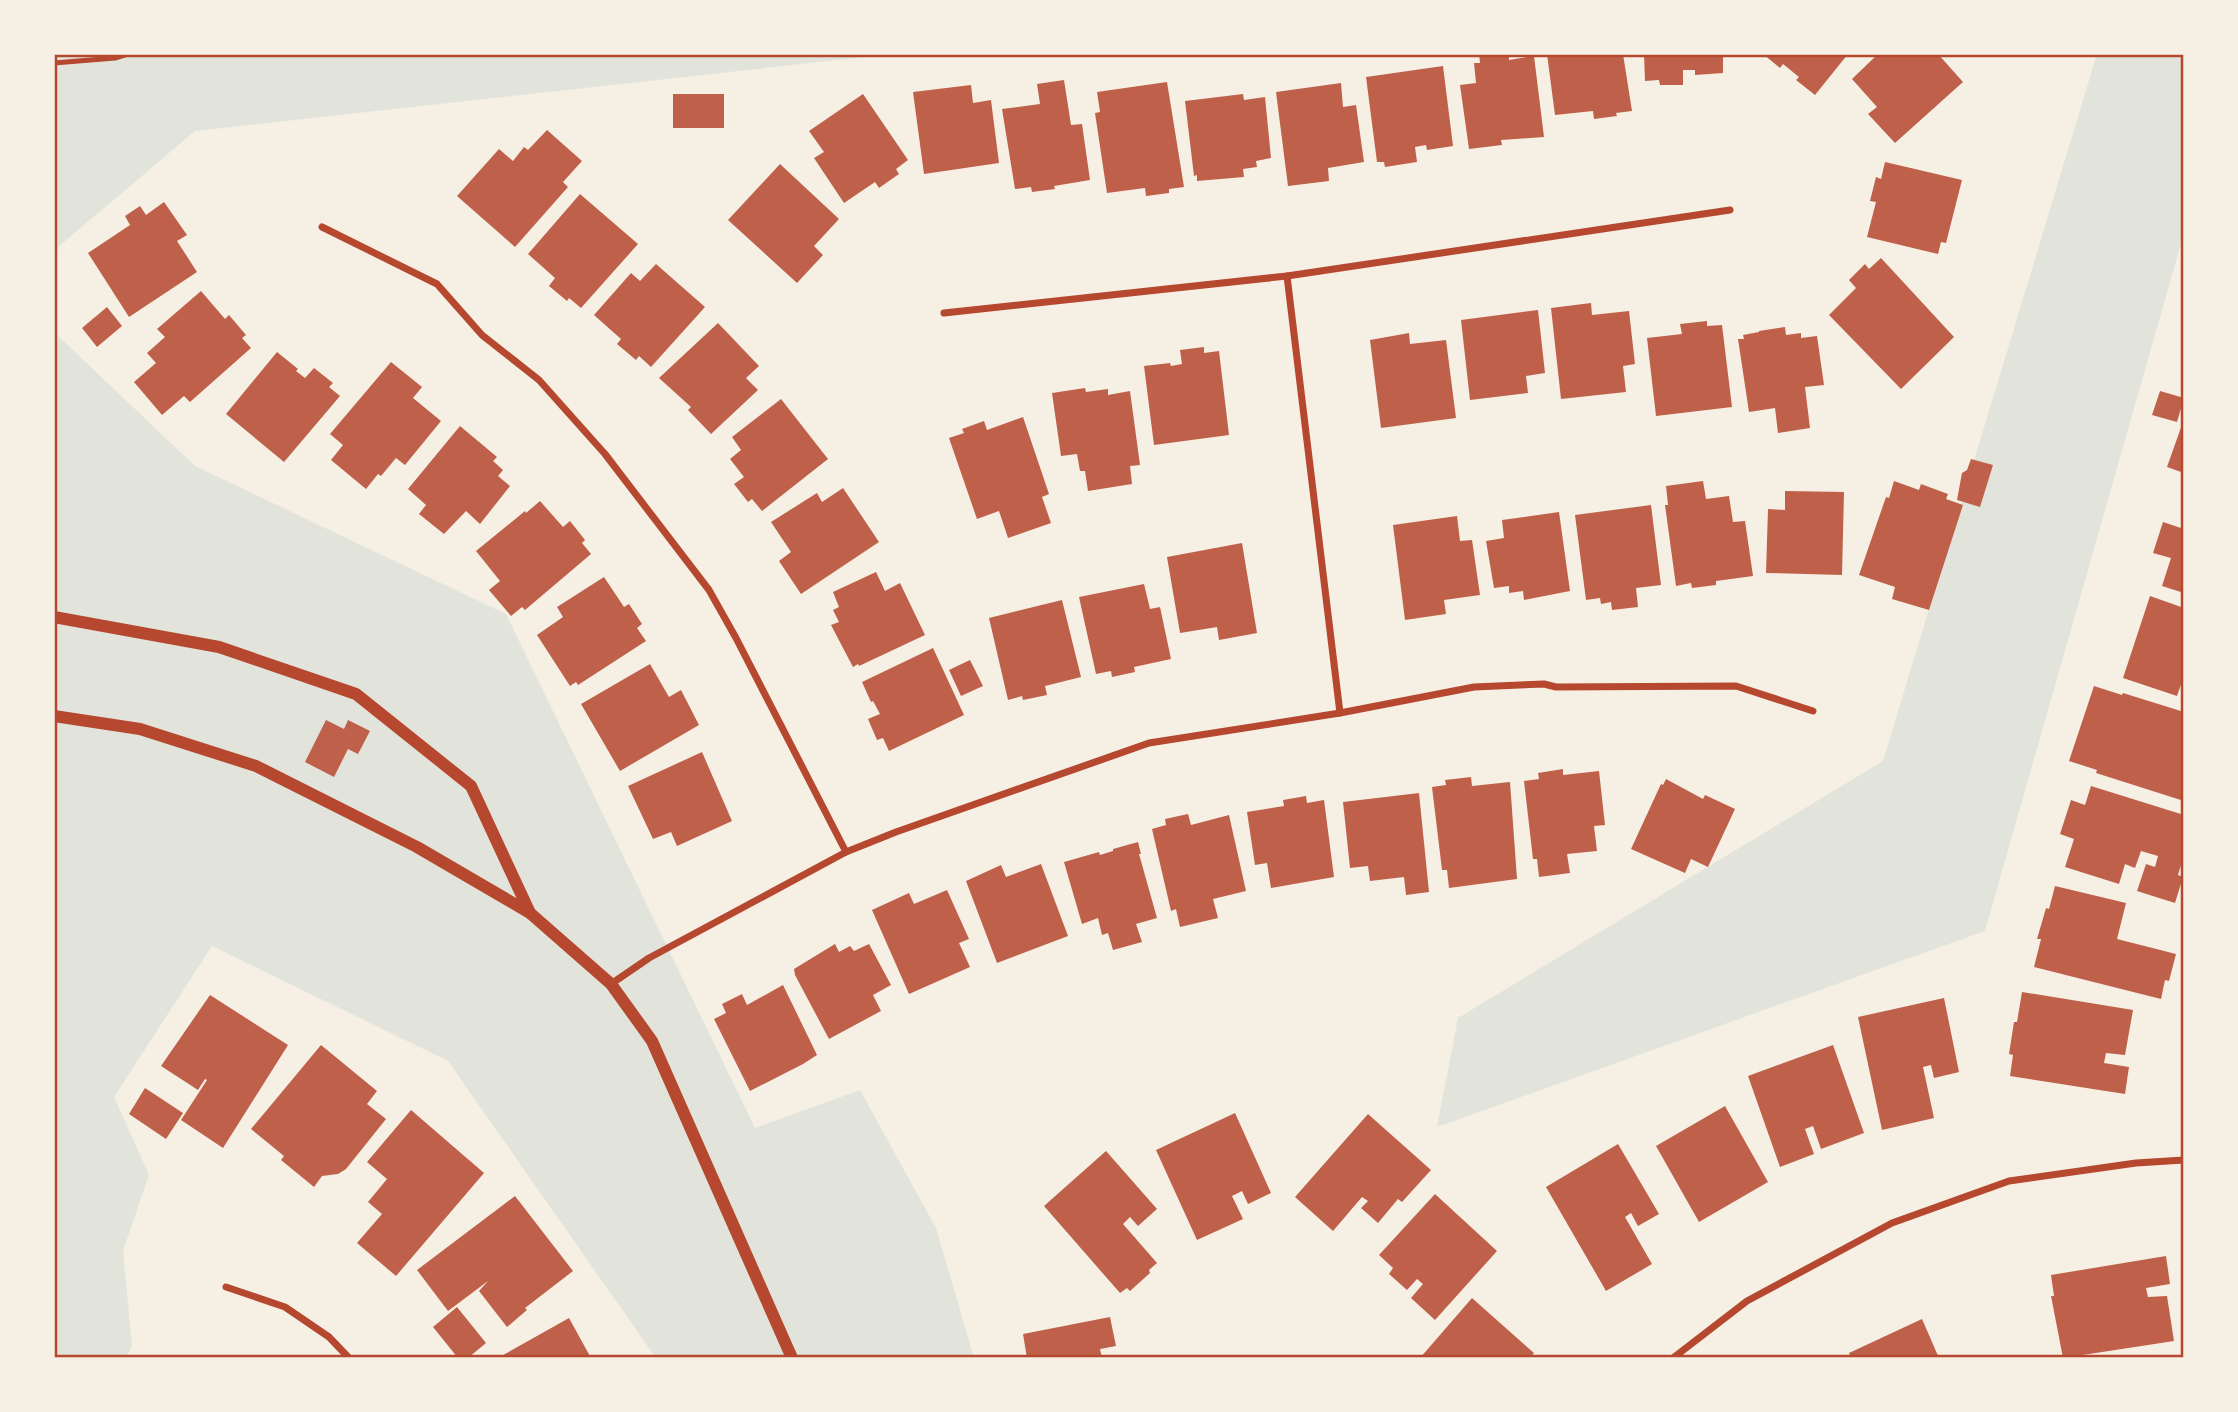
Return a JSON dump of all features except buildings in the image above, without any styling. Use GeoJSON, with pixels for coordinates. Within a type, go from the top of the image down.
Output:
{"type":"FeatureCollection","features":[{"type":"Feature","properties":{"kind":"street"},"geometry":{"type":"LineString","coordinates":[[944,313],[1287,276],[1730,210]]}},
{"type":"Feature","properties":{"kind":"street"},"geometry":{"type":"LineString","coordinates":[[322,227],[437,284],[482,335],[540,380],[605,454],[709,590],[846,852]]}},
{"type":"Feature","properties":{"kind":"street"},"geometry":{"type":"LineString","coordinates":[[1287,276],[1340,713]]}},
{"type":"Feature","properties":{"kind":"street"},"geometry":{"type":"LineString","coordinates":[[54,617],[219,647],[356,694],[471,786],[530,914]]}},
{"type":"Feature","properties":{"kind":"street"},"geometry":{"type":"LineString","coordinates":[[611,984],[649,958],[846,852],[895,832],[1149,743],[1340,713],[1474,687],[1544,684],[1556,687],[1736,686],[1813,711]]}},
{"type":"Feature","properties":{"kind":"street"},"geometry":{"type":"LineString","coordinates":[[54,716],[140,729],[256,766],[417,847],[530,914],[611,984],[652,1041],[792,1358]]}},
{"type":"Feature","properties":{"kind":"street"},"geometry":{"type":"LineString","coordinates":[[1673,1358],[1747,1301],[1892,1223],[2009,1181],[2136,1163],[2184,1160]]}},
{"type":"Feature","properties":{"kind":"street"},"geometry":{"type":"LineString","coordinates":[[226,1287],[285,1307],[329,1336],[349,1358]]}},
{"type":"Feature","properties":{"kind":"lane"},"geometry":{"type":"LineString","coordinates":[[54,63],[115,58],[128,54]]}},
{"type":"Feature","properties":{"kind":"shaded area"},"geometry":{"type":"Polygon","coordinates":[[[54,54],[892,54],[195,131],[58,247],[54,268],[54,54]]]}},
{"type":"Feature","properties":{"kind":"shaded area"},"geometry":{"type":"Polygon","coordinates":[[[2097,54],[2184,54],[2184,233],[1985,931],[1437,1127],[1458,1018],[1883,761],[2097,54]]]}},
{"type":"Feature","properties":{"kind":"shaded area"},"geometry":{"type":"Polygon","coordinates":[[[54,332],[195,466],[506,614],[755,1128],[860,1090],[936,1228],[974,1358],[656,1358],[448,1061],[212,946],[114,1097],[149,1175],[123,1251],[132,1346],[126,1358],[54,1358],[54,332]]]}}]}
